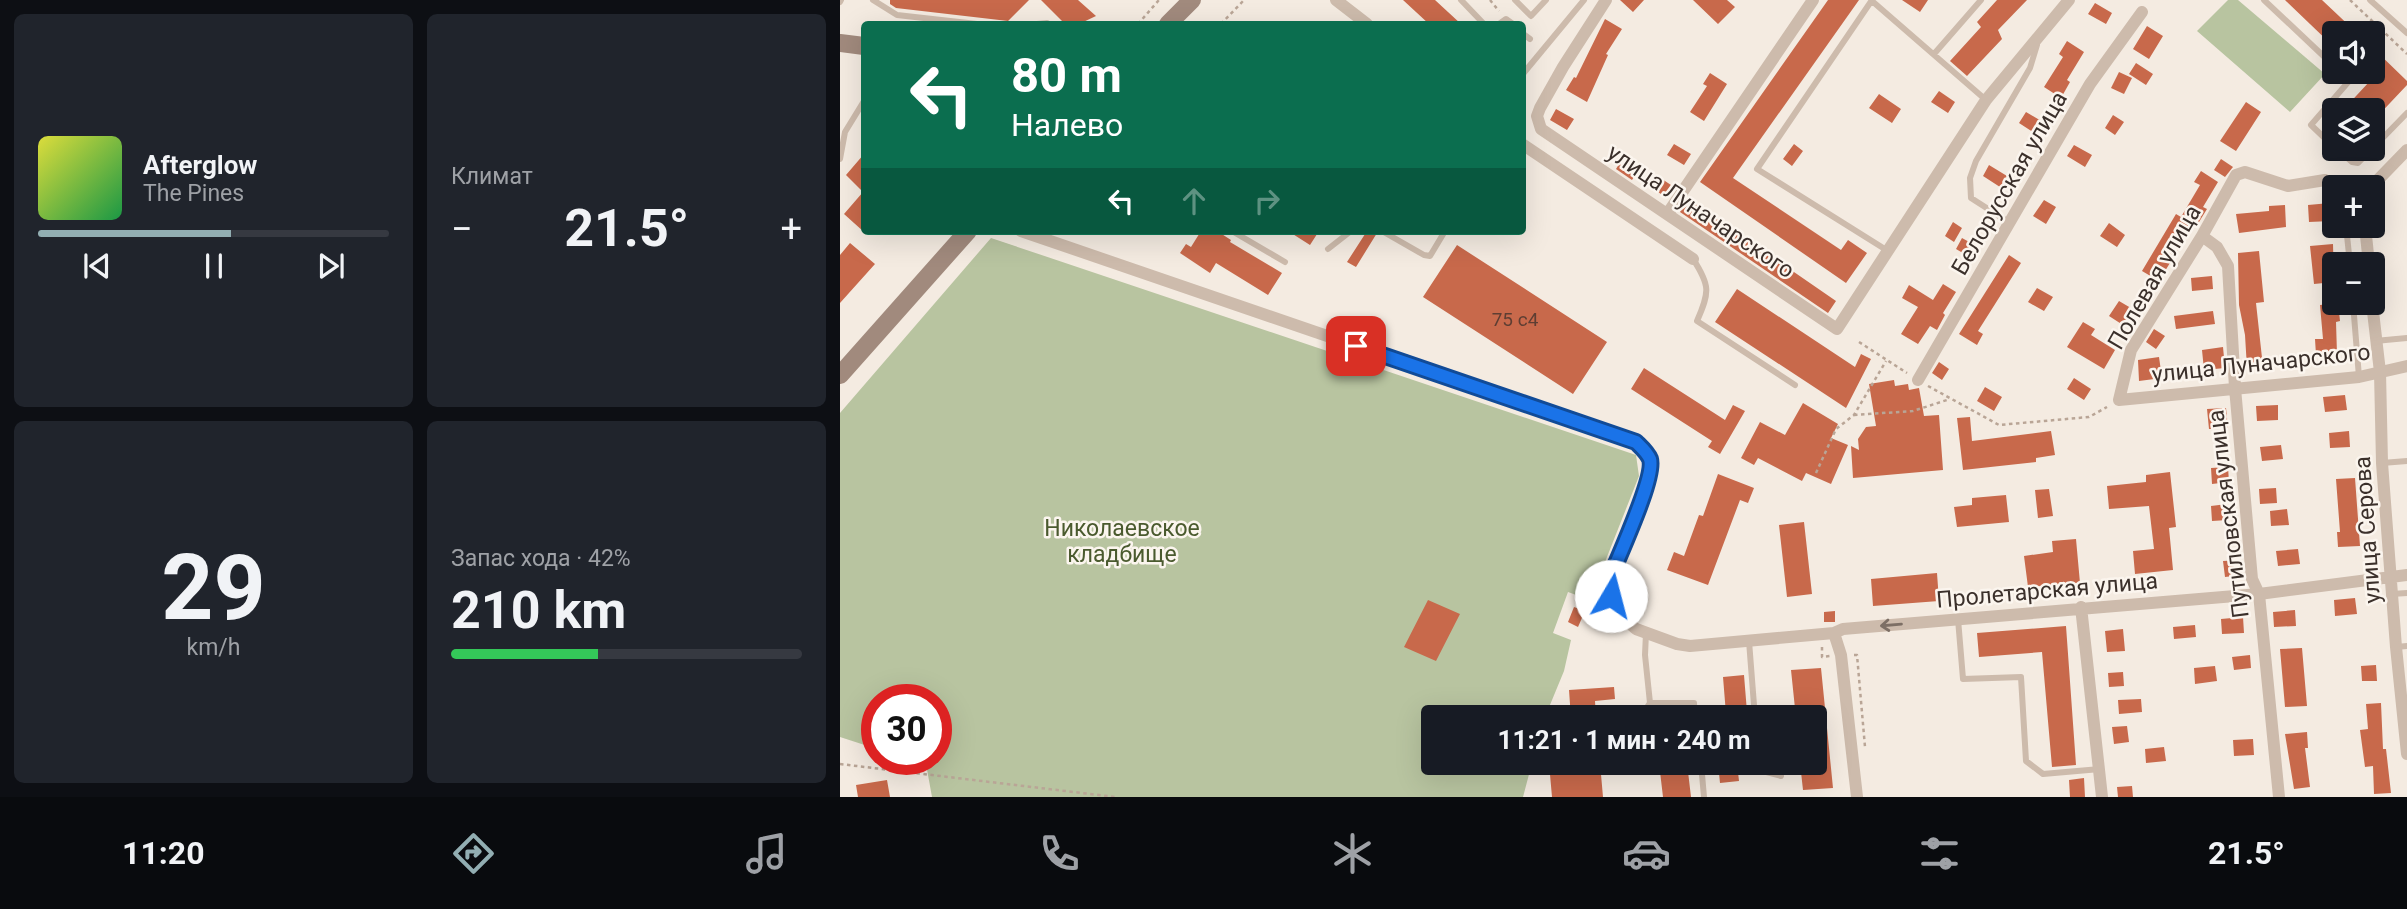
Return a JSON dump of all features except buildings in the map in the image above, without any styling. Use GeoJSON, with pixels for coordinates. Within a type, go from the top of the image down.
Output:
{"type":"FeatureCollection","features":[{"type":"Feature","properties":{"kind":"main road"},"geometry":{"type":"LineString","coordinates":[[1171,21],[1192,0]]}},
{"type":"Feature","properties":{"kind":"main road"},"geometry":{"type":"LineString","coordinates":[[840,43],[861,46]]}},
{"type":"Feature","properties":{"kind":"main road"},"geometry":{"type":"LineString","coordinates":[[840,375],[964,235]]}},
{"type":"Feature","properties":{"kind":"street"},"geometry":{"type":"LineString","coordinates":[[1336,0],[1363,21]]}},
{"type":"Feature","properties":{"kind":"street","name":"улица Луначарского"},"geometry":{"type":"LineString","coordinates":[[1606,0],[1540,108],[1537,116],[1541,129],[1837,329],[1889,252]]}},
{"type":"Feature","properties":{"kind":"street"},"geometry":{"type":"LineString","coordinates":[[1668,213],[1813,0]]}},
{"type":"Feature","properties":{"kind":"street"},"geometry":{"type":"LineString","coordinates":[[1889,252],[1986,100],[2069,0]]}},
{"type":"Feature","properties":{"kind":"street","name":"Белорусская улица"},"geometry":{"type":"LineString","coordinates":[[1919,380],[2090,84],[2142,12]]}},
{"type":"Feature","properties":{"kind":"street","name":"улица Луначарского"},"geometry":{"type":"LineString","coordinates":[[1526,147],[1693,259]]}},
{"type":"Feature","properties":{"kind":"street"},"geometry":{"type":"LineString","coordinates":[[2383,175],[2407,150]]}},
{"type":"Feature","properties":{"kind":"street","name":"Полевая улица"},"geometry":{"type":"LineString","coordinates":[[2119,400],[2131,350],[2202,236],[2234,178],[2240,172],[2245,172],[2288,186],[2322,180]]}},
{"type":"Feature","properties":{"kind":"street"},"geometry":{"type":"LineString","coordinates":[[1033,235],[1636,442],[1651,462],[1648,482],[1609,581],[1611,596],[1622,617],[1636,629],[1646,633]]}},
{"type":"Feature","properties":{"kind":"street","name":"Путиловская улица"},"geometry":{"type":"LineString","coordinates":[[2202,236],[2217,247],[2228,266],[2235,388],[2252,579],[2259,594],[2279,797]]}},
{"type":"Feature","properties":{"kind":"street","name":"улица Серова"},"geometry":{"type":"LineString","coordinates":[[2373,315],[2380,372],[2382,463],[2392,594],[2401,646],[2407,754]]}},
{"type":"Feature","properties":{"kind":"street","name":"улица Луначарского"},"geometry":{"type":"LineString","coordinates":[[2119,400],[2359,377],[2407,366]]}},
{"type":"Feature","properties":{"kind":"street","name":"Пролетарская улица"},"geometry":{"type":"LineString","coordinates":[[1646,633],[1690,646],[2081,607],[2259,594],[2407,575]]}},
{"type":"Feature","properties":{"kind":"street"},"geometry":{"type":"LineString","coordinates":[[2081,607],[2102,797]]}},
{"type":"Feature","properties":{"kind":"street"},"geometry":{"type":"LineString","coordinates":[[1827,633],[1841,655],[1857,797]]}},
{"type":"Feature","properties":{"kind":"lane"},"geometry":{"type":"LineString","coordinates":[[873,0],[897,15],[950,21]]}},
{"type":"Feature","properties":{"kind":"lane"},"geometry":{"type":"LineString","coordinates":[[1461,0],[1481,21]]}},
{"type":"Feature","properties":{"kind":"lane"},"geometry":{"type":"LineString","coordinates":[[1515,0],[1531,16],[1545,0]]}},
{"type":"Feature","properties":{"kind":"lane"},"geometry":{"type":"LineString","coordinates":[[1526,70],[1584,0]]}},
{"type":"Feature","properties":{"kind":"lane"},"geometry":{"type":"LineString","coordinates":[[1889,252],[1757,169],[1872,0],[1986,100]]}},
{"type":"Feature","properties":{"kind":"lane"},"geometry":{"type":"LineString","coordinates":[[1934,54],[1981,0]]}},
{"type":"Feature","properties":{"kind":"lane"},"geometry":{"type":"LineString","coordinates":[[2264,0],[2322,55]]}},
{"type":"Feature","properties":{"kind":"lane"},"geometry":{"type":"LineString","coordinates":[[2371,0],[2407,33]]}},
{"type":"Feature","properties":{"kind":"lane"},"geometry":{"type":"LineString","coordinates":[[1503,21],[1509,21]]}},
{"type":"Feature","properties":{"kind":"lane"},"geometry":{"type":"LineString","coordinates":[[1526,36],[1530,39]]}},
{"type":"Feature","properties":{"kind":"lane"},"geometry":{"type":"LineString","coordinates":[[2010,223],[1971,198],[1970,178],[1976,160],[2030,68],[2040,36]]}},
{"type":"Feature","properties":{"kind":"lane"},"geometry":{"type":"LineString","coordinates":[[2334,98],[2347,84]]}},
{"type":"Feature","properties":{"kind":"lane"},"geometry":{"type":"LineString","coordinates":[[840,159],[845,132],[861,106]]}},
{"type":"Feature","properties":{"kind":"lane"},"geometry":{"type":"LineString","coordinates":[[2322,112],[2311,125],[2322,135]]}},
{"type":"Feature","properties":{"kind":"lane"},"geometry":{"type":"LineString","coordinates":[[2385,136],[2407,113]]}},
{"type":"Feature","properties":{"kind":"lane"},"geometry":{"type":"LineString","coordinates":[[1239,235],[1285,262]]}},
{"type":"Feature","properties":{"kind":"lane"},"geometry":{"type":"LineString","coordinates":[[1328,248],[1346,235]]}},
{"type":"Feature","properties":{"kind":"lane"},"geometry":{"type":"LineString","coordinates":[[1389,235],[1430,256],[1443,235]]}},
{"type":"Feature","properties":{"kind":"lane"},"geometry":{"type":"LineString","coordinates":[[1693,259],[1706,279],[1705,303],[1697,321],[1795,385]]}},
{"type":"Feature","properties":{"kind":"lane"},"geometry":{"type":"LineString","coordinates":[[2354,315],[2359,377]]}},
{"type":"Feature","properties":{"kind":"lane"},"geometry":{"type":"LineString","coordinates":[[2375,341],[2407,338]]}},
{"type":"Feature","properties":{"kind":"lane"},"geometry":{"type":"LineString","coordinates":[[2382,463],[2407,461]]}},
{"type":"Feature","properties":{"kind":"lane"},"geometry":{"type":"LineString","coordinates":[[2392,594],[2407,593]]}},
{"type":"Feature","properties":{"kind":"lane"},"geometry":{"type":"LineString","coordinates":[[1958,619],[1963,679],[2021,677],[2026,761],[2043,774],[2100,769]]}},
{"type":"Feature","properties":{"kind":"lane"},"geometry":{"type":"LineString","coordinates":[[1646,633],[1645,655],[1650,703],[1694,705]]}},
{"type":"Feature","properties":{"kind":"lane"},"geometry":{"type":"LineString","coordinates":[[1749,641],[1754,705]]}},
{"type":"Feature","properties":{"kind":"lane"},"geometry":{"type":"LineString","coordinates":[[1701,775],[1704,797]]}},
{"type":"Feature","properties":{"kind":"path"},"geometry":{"type":"LineString","coordinates":[[1141,21],[1159,0]]}},
{"type":"Feature","properties":{"kind":"path"},"geometry":{"type":"LineString","coordinates":[[1224,21],[1244,0]]}},
{"type":"Feature","properties":{"kind":"path"},"geometry":{"type":"LineString","coordinates":[[1490,0],[1506,19]]}},
{"type":"Feature","properties":{"kind":"path"},"geometry":{"type":"LineString","coordinates":[[2350,0],[2407,54]]}},
{"type":"Feature","properties":{"kind":"path"},"geometry":{"type":"LineString","coordinates":[[1859,342],[1950,399],[1999,425],[2089,417],[2119,400]]}},
{"type":"Feature","properties":{"kind":"path"},"geometry":{"type":"LineString","coordinates":[[1816,472],[1836,429],[1854,415],[1886,361]]}},
{"type":"Feature","properties":{"kind":"path"},"geometry":{"type":"LineString","coordinates":[[1854,415],[1913,411],[1950,399]]}},
{"type":"Feature","properties":{"kind":"path"},"geometry":{"type":"LineString","coordinates":[[1623,587],[1631,562]]}},
{"type":"Feature","properties":{"kind":"path"},"geometry":{"type":"LineString","coordinates":[[1827,633],[1822,657],[1857,655],[1866,758]]}},
{"type":"Feature","properties":{"kind":"path"},"geometry":{"type":"LineString","coordinates":[[840,764],[1115,797]]}},
{"type":"Feature","properties":{"kind":"green space"},"geometry":{"type":"Polygon","coordinates":[[[2228,0],[2238,0],[2322,71],[2322,77],[2290,112],[2197,31],[2228,0]]]}},
{"type":"Feature","properties":{"kind":"green space","name":"Николаевское кладбище"},"geometry":{"type":"Polygon","coordinates":[[[991,238],[1636,455],[1639,476],[1590,600],[1568,592],[1553,633],[1571,640],[1564,671],[1550,705],[1421,705],[1421,775],[1529,775],[1523,797],[932,797],[928,775],[952,775],[952,684],[861,684],[861,744],[840,737],[840,413],[991,238]]]}},
{"type":"Feature","properties":{"kind":"route"},"geometry":{"type":"LineString","coordinates":[[1356,346],[1636,442],[1651,462],[1648,482],[1609,581],[1611,596]]}}]}
